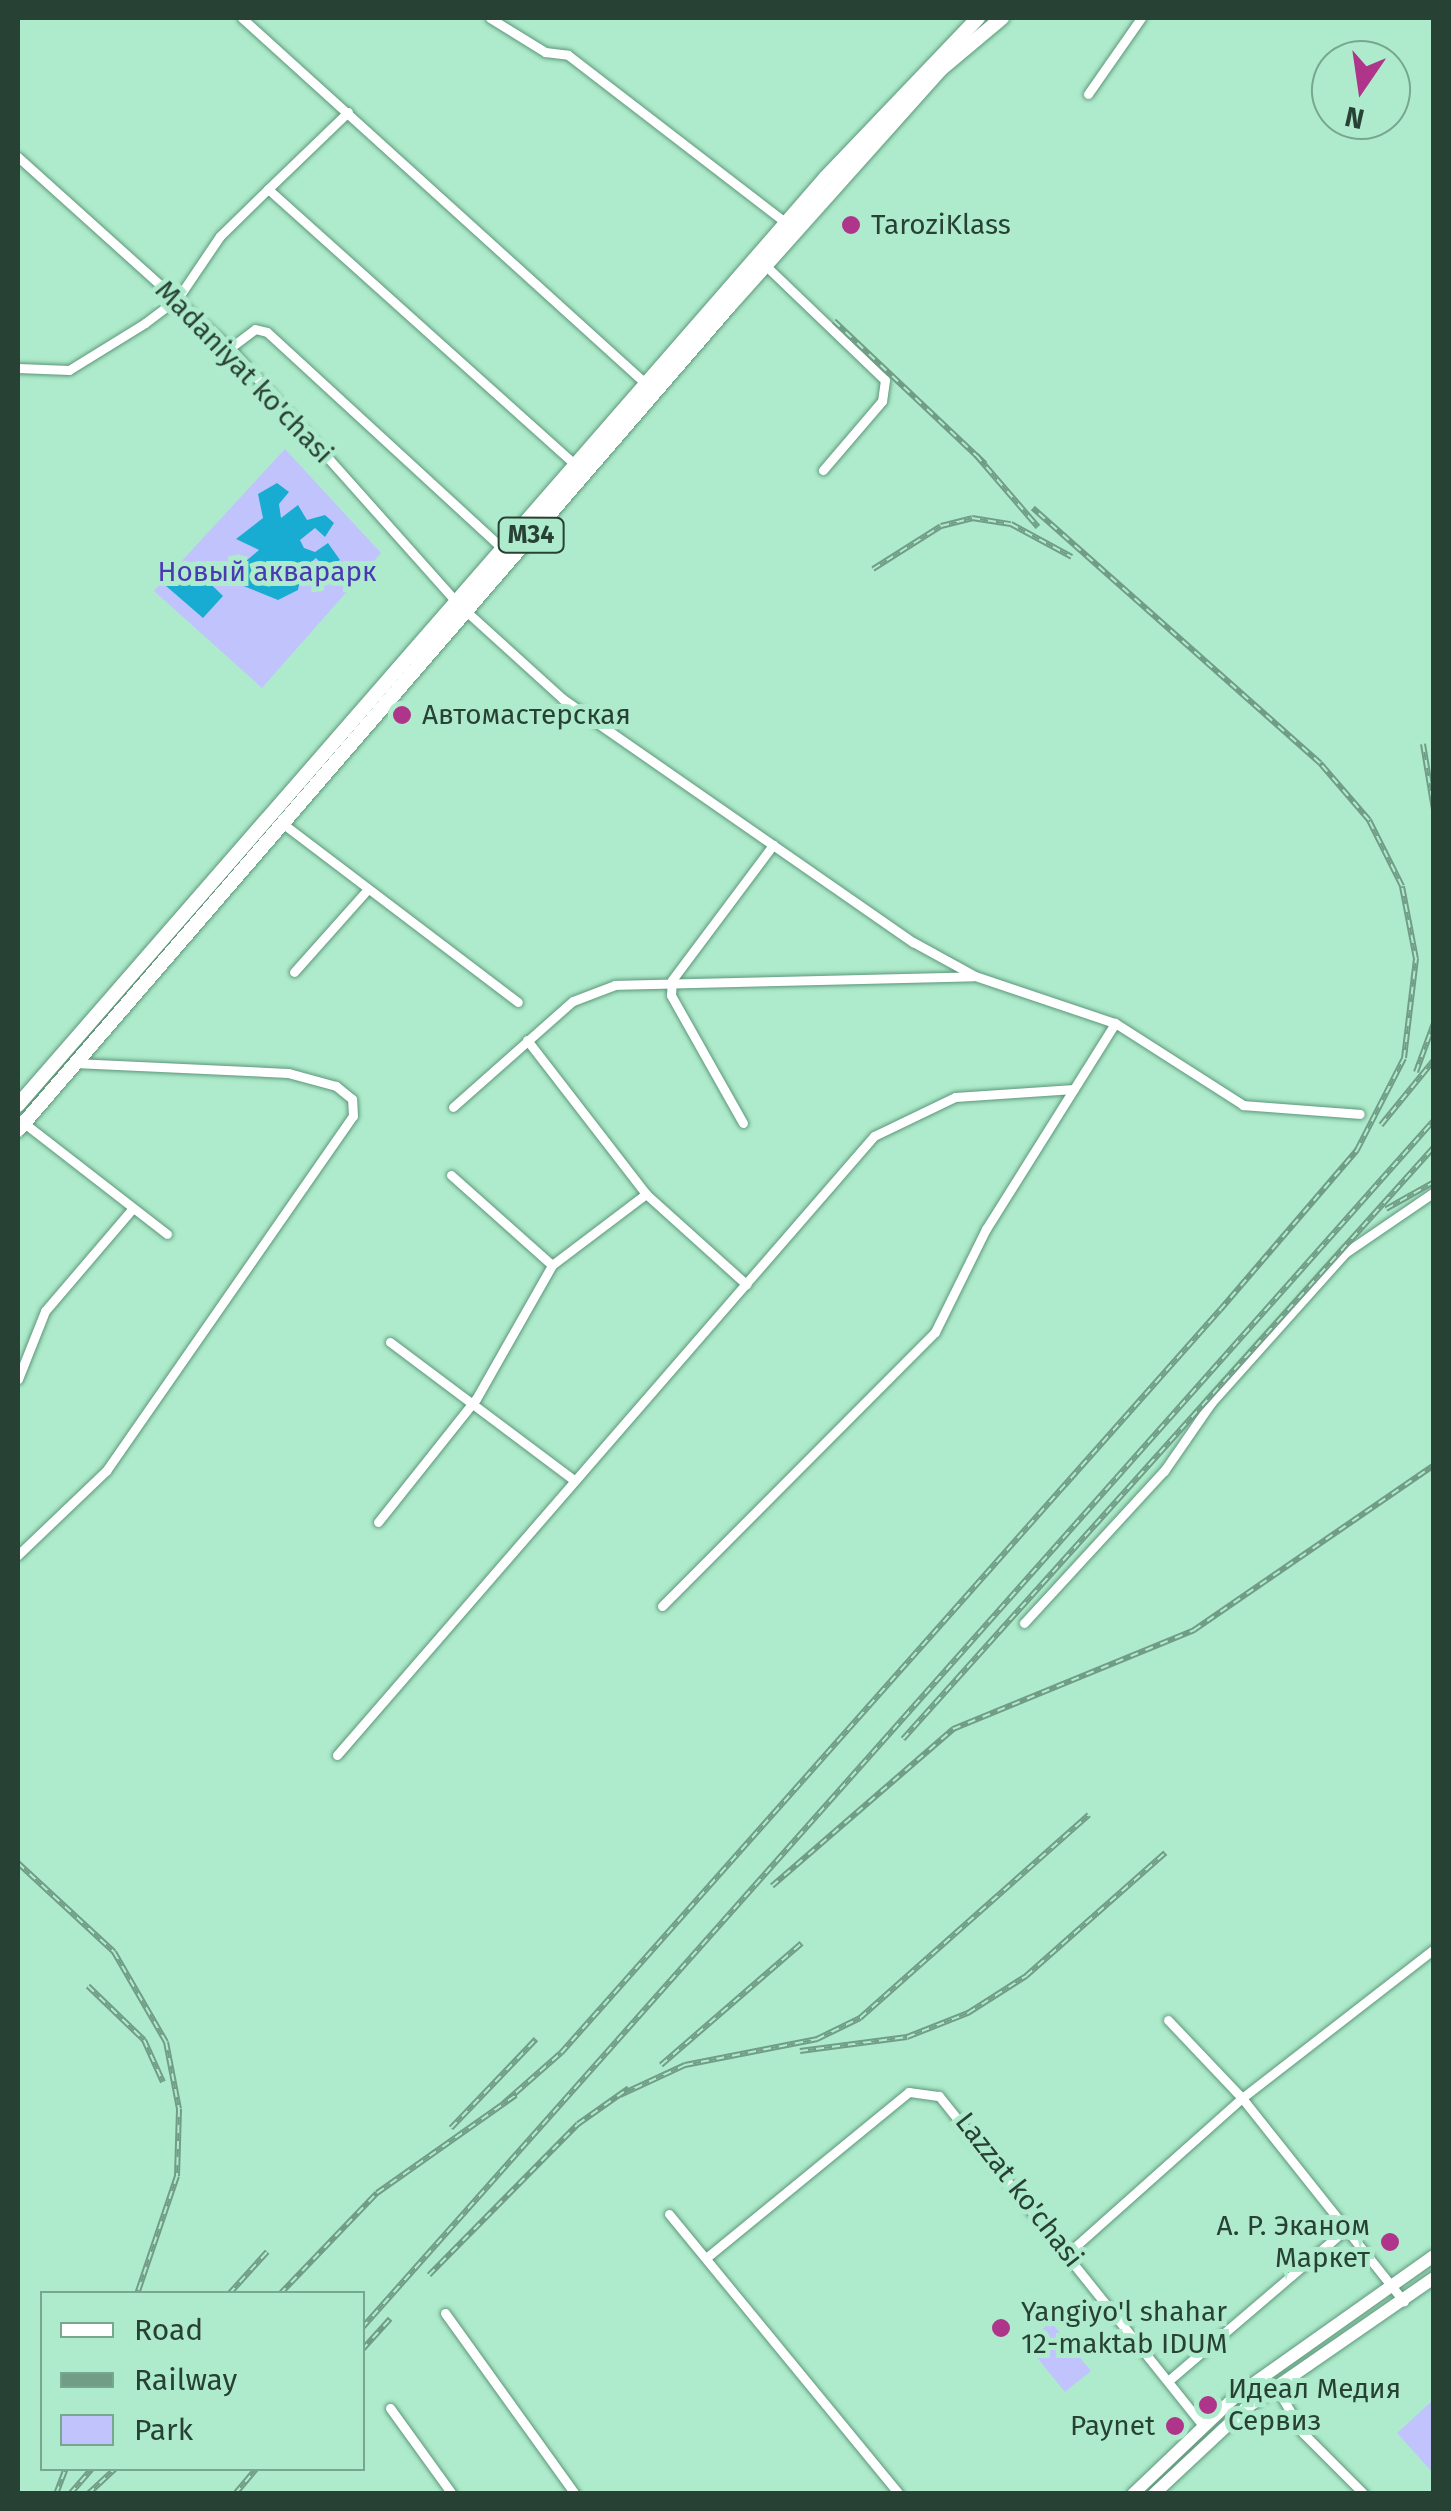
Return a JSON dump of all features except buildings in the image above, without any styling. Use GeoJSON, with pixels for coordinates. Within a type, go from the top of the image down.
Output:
{"type":"FeatureCollection","features":[{"type":"Feature","properties":{"kind":"main road","name":"M34"},"geometry":{"type":"LineString","coordinates":[[21,1127],[282,823],[574,464],[786,223],[978,18]]}},
{"type":"Feature","properties":{"kind":"main road","name":"M34"},"geometry":{"type":"LineString","coordinates":[[18,1105],[956,54],[1002,18]]}},
{"type":"Feature","properties":{"kind":"main road"},"geometry":{"type":"LineString","coordinates":[[1134,2494],[1202,2424],[1394,2289],[1434,2256]]}},
{"type":"Feature","properties":{"kind":"main road"},"geometry":{"type":"LineString","coordinates":[[1154,2494],[1214,2433],[1434,2278]]}},
{"type":"Feature","properties":{"kind":"street"},"geometry":{"type":"LineString","coordinates":[[242,18],[645,383]]}},
{"type":"Feature","properties":{"kind":"street"},"geometry":{"type":"LineString","coordinates":[[490,18],[545,52],[568,54],[786,223]]}},
{"type":"Feature","properties":{"kind":"street"},"geometry":{"type":"LineString","coordinates":[[1088,94],[1141,18]]}},
{"type":"Feature","properties":{"kind":"street"},"geometry":{"type":"LineString","coordinates":[[18,368],[69,370],[178,298],[220,236],[348,112]]}},
{"type":"Feature","properties":{"kind":"street","name":"Madaniyat ko'chasi"},"geometry":{"type":"LineString","coordinates":[[18,158],[230,348],[461,607],[563,699],[773,845],[975,976]]}},
{"type":"Feature","properties":{"kind":"street"},"geometry":{"type":"LineString","coordinates":[[268,188],[574,464]]}},
{"type":"Feature","properties":{"kind":"street"},"geometry":{"type":"LineString","coordinates":[[765,265],[885,380],[882,401],[823,470]]}},
{"type":"Feature","properties":{"kind":"street"},"geometry":{"type":"LineString","coordinates":[[230,348],[255,329],[268,332],[502,548]]}},
{"type":"Feature","properties":{"kind":"street"},"geometry":{"type":"LineString","coordinates":[[282,823],[518,1002]]}},
{"type":"Feature","properties":{"kind":"street"},"geometry":{"type":"LineString","coordinates":[[743,1123],[671,996],[672,980],[773,845]]}},
{"type":"Feature","properties":{"kind":"street"},"geometry":{"type":"LineString","coordinates":[[294,972],[368,889]]}},
{"type":"Feature","properties":{"kind":"street"},"geometry":{"type":"LineString","coordinates":[[453,1107],[574,1000],[615,986],[672,980],[975,976],[1116,1023],[1243,1104],[1360,1114]]}},
{"type":"Feature","properties":{"kind":"street"},"geometry":{"type":"LineString","coordinates":[[662,1606],[935,1332],[986,1229],[1116,1023]]}},
{"type":"Feature","properties":{"kind":"street"},"geometry":{"type":"LineString","coordinates":[[527,1040],[646,1194],[746,1284]]}},
{"type":"Feature","properties":{"kind":"street"},"geometry":{"type":"LineString","coordinates":[[18,1555],[106,1471],[353,1116],[352,1100],[336,1086],[288,1073],[72,1064]]}},
{"type":"Feature","properties":{"kind":"street"},"geometry":{"type":"LineString","coordinates":[[337,1755],[874,1136],[955,1097],[1074,1089]]}},
{"type":"Feature","properties":{"kind":"street"},"geometry":{"type":"LineString","coordinates":[[21,1127],[167,1234]]}},
{"type":"Feature","properties":{"kind":"street"},"geometry":{"type":"LineString","coordinates":[[451,1175],[552,1265]]}},
{"type":"Feature","properties":{"kind":"street"},"geometry":{"type":"LineString","coordinates":[[1024,1623],[1164,1471],[1211,1403],[1345,1252],[1434,1192]]}},
{"type":"Feature","properties":{"kind":"street"},"geometry":{"type":"LineString","coordinates":[[378,1522],[476,1399],[552,1265],[646,1194]]}},
{"type":"Feature","properties":{"kind":"street"},"geometry":{"type":"LineString","coordinates":[[18,1379],[45,1312],[133,1208]]}},
{"type":"Feature","properties":{"kind":"street"},"geometry":{"type":"LineString","coordinates":[[390,1342],[476,1399],[576,1481]]}},
{"type":"Feature","properties":{"kind":"street"},"geometry":{"type":"LineString","coordinates":[[1068,2253],[1242,2098],[1434,1949]]}},
{"type":"Feature","properties":{"kind":"street"},"geometry":{"type":"LineString","coordinates":[[1168,2020],[1242,2098],[1404,2302]]}},
{"type":"Feature","properties":{"kind":"street","name":"Lazzat ko'chasi"},"geometry":{"type":"LineString","coordinates":[[706,2258],[908,2092],[924,2091],[954,2107],[1202,2424]]}},
{"type":"Feature","properties":{"kind":"street"},"geometry":{"type":"LineString","coordinates":[[669,2214],[899,2494]]}},
{"type":"Feature","properties":{"kind":"street"},"geometry":{"type":"LineString","coordinates":[[1168,2381],[1346,2229]]}},
{"type":"Feature","properties":{"kind":"street"},"geometry":{"type":"LineString","coordinates":[[445,2313],[575,2494]]}},
{"type":"Feature","properties":{"kind":"street"},"geometry":{"type":"LineString","coordinates":[[1278,2389],[1303,2433],[1364,2494]]}},
{"type":"Feature","properties":{"kind":"street"},"geometry":{"type":"LineString","coordinates":[[390,2408],[452,2494]]}},
{"type":"Feature","properties":{"kind":"green space","name":"Новый акварарк"},"geometry":{"type":"Polygon","coordinates":[[[285,449],[381,553],[262,688],[154,591],[285,449]]]}},
{"type":"Feature","properties":{"kind":"green space"},"geometry":{"type":"Polygon","coordinates":[[[1051,2322],[1091,2371],[1065,2392],[1025,2343],[1051,2322]]]}},
{"type":"Feature","properties":{"kind":"green space"},"geometry":{"type":"Polygon","coordinates":[[[1433,2400],[1433,2473],[1397,2433],[1433,2400]]]}},
{"type":"Feature","properties":{"kind":"shaded area"},"geometry":{"type":"Polygon","coordinates":[[[277,483],[289,492],[279,504],[281,518],[298,505],[307,520],[325,515],[334,523],[325,537],[315,528],[300,540],[304,548],[315,552],[328,543],[340,560],[326,568],[316,558],[302,570],[298,590],[278,600],[241,585],[239,567],[259,550],[236,539],[263,518],[258,494],[277,483]]]}},
{"type":"Feature","properties":{"kind":"shaded area"},"geometry":{"type":"Polygon","coordinates":[[[188,562],[223,596],[203,618],[166,586],[188,562]]]}},
{"type":"Feature","properties":{"kind":"railway"},"geometry":{"type":"LineString","coordinates":[[834,321],[985,464]]}},
{"type":"Feature","properties":{"kind":"railway"},"geometry":{"type":"LineString","coordinates":[[976,455],[1038,527]]}},
{"type":"Feature","properties":{"kind":"railway"},"geometry":{"type":"LineString","coordinates":[[504,2103],[561,2053],[1220,1310],[1357,1150],[1404,1058],[1416,959],[1402,886],[1369,820],[1320,763],[1033,508]]}},
{"type":"Feature","properties":{"kind":"railway"},"geometry":{"type":"LineString","coordinates":[[873,569],[941,526],[972,518],[1011,524],[1072,557]]}},
{"type":"Feature","properties":{"kind":"railway"},"geometry":{"type":"LineString","coordinates":[[1423,744],[1434,810]]}},
{"type":"Feature","properties":{"kind":"railway"},"geometry":{"type":"LineString","coordinates":[[1416,1072],[1434,1023]]}},
{"type":"Feature","properties":{"kind":"railway"},"geometry":{"type":"LineString","coordinates":[[1381,1125],[1434,1060]]}},
{"type":"Feature","properties":{"kind":"railway"},"geometry":{"type":"LineString","coordinates":[[365,2325],[1434,1120]]}},
{"type":"Feature","properties":{"kind":"railway"},"geometry":{"type":"LineString","coordinates":[[903,1739],[1434,1147]]}},
{"type":"Feature","properties":{"kind":"railway"},"geometry":{"type":"LineString","coordinates":[[1386,1209],[1434,1182]]}},
{"type":"Feature","properties":{"kind":"railway"},"geometry":{"type":"LineString","coordinates":[[772,1886],[953,1729],[1194,1630],[1434,1465]]}},
{"type":"Feature","properties":{"kind":"railway"},"geometry":{"type":"LineString","coordinates":[[620,2095],[685,2065],[817,2039],[860,2018],[1089,1815]]}},
{"type":"Feature","properties":{"kind":"railway"},"geometry":{"type":"LineString","coordinates":[[800,2051],[907,2037],[968,2013],[1026,1976],[1165,1853]]}},
{"type":"Feature","properties":{"kind":"railway"},"geometry":{"type":"LineString","coordinates":[[18,1863],[114,1952],[166,2042],[179,2109],[177,2176],[138,2291]]}},
{"type":"Feature","properties":{"kind":"railway"},"geometry":{"type":"LineString","coordinates":[[661,2065],[802,1943]]}},
{"type":"Feature","properties":{"kind":"railway"},"geometry":{"type":"LineString","coordinates":[[88,1986],[144,2040],[163,2082]]}},
{"type":"Feature","properties":{"kind":"railway"},"geometry":{"type":"LineString","coordinates":[[451,2128],[536,2039]]}},
{"type":"Feature","properties":{"kind":"railway"},"geometry":{"type":"LineString","coordinates":[[429,2275],[578,2124],[629,2088]]}},
{"type":"Feature","properties":{"kind":"railway"},"geometry":{"type":"LineString","coordinates":[[283,2291],[377,2193],[516,2095]]}},
{"type":"Feature","properties":{"kind":"railway"},"geometry":{"type":"LineString","coordinates":[[232,2291],[267,2252]]}},
{"type":"Feature","properties":{"kind":"railway"},"geometry":{"type":"LineString","coordinates":[[365,2347],[390,2319]]}},
{"type":"Feature","properties":{"kind":"railway"},"geometry":{"type":"LineString","coordinates":[[56,2494],[65,2471]]}},
{"type":"Feature","properties":{"kind":"railway"},"geometry":{"type":"LineString","coordinates":[[70,2494],[90,2471]]}},
{"type":"Feature","properties":{"kind":"railway"},"geometry":{"type":"LineString","coordinates":[[88,2494],[113,2471]]}},
{"type":"Feature","properties":{"kind":"railway"},"geometry":{"type":"LineString","coordinates":[[235,2494],[254,2471]]}},
{"type":"Feature","properties":{"kind":"place","name":"TaroziKlass"},"geometry":{"type":"Point","coordinates":[851,225]}},
{"type":"Feature","properties":{"kind":"place","name":"Автомастерская"},"geometry":{"type":"Point","coordinates":[402,715]}},
{"type":"Feature","properties":{"kind":"place","name":"А. Р. Эканом Маркет"},"geometry":{"type":"Point","coordinates":[1390,2242]}},
{"type":"Feature","properties":{"kind":"place","name":"Yangiyo'l shahar 12-maktab IDUM"},"geometry":{"type":"Point","coordinates":[1001,2328]}},
{"type":"Feature","properties":{"kind":"place","name":"Идеал Медия Сервиз"},"geometry":{"type":"Point","coordinates":[1208,2405]}},
{"type":"Feature","properties":{"kind":"place","name":"Paynet"},"geometry":{"type":"Point","coordinates":[1175,2426]}}]}
